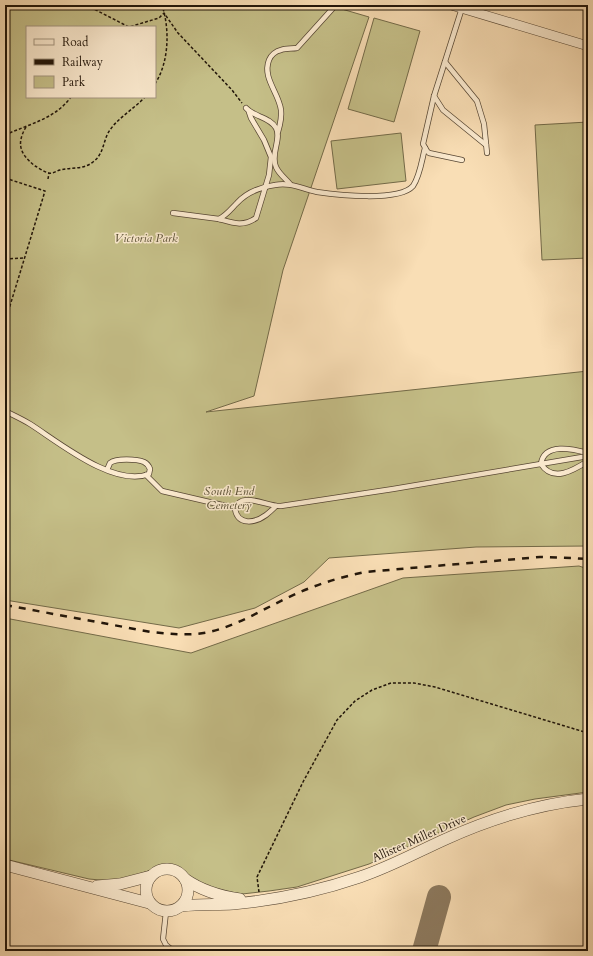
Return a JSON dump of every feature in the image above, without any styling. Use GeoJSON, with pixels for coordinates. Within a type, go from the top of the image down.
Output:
{"type":"FeatureCollection","features":[{"type":"Feature","properties":{"kind":"street"},"geometry":{"type":"LineString","coordinates":[[451,5],[588,46]]}},
{"type":"Feature","properties":{"kind":"street","name":"Allister Miller Drive"},"geometry":{"type":"LineString","coordinates":[[182,906],[196,904],[235,904],[311,892],[362,877],[388,867],[446,839],[484,823],[528,809],[560,802],[588,799]]}},
{"type":"Feature","properties":{"kind":"street"},"geometry":{"type":"LineString","coordinates":[[5,865],[149,902]]}},
{"type":"Feature","properties":{"kind":"street"},"geometry":{"type":"LineString","coordinates":[[92,887],[120,884],[151,876],[157,872],[169,869],[181,874],[188,886],[189,893],[182,906],[177,910],[166,912],[156,909],[149,902],[147,897],[146,886],[151,876]]}},
{"type":"Feature","properties":{"kind":"street","name":"Allister Miller Drive"},"geometry":{"type":"LineString","coordinates":[[185,879],[197,887],[214,894],[234,898],[260,900]]}},
{"type":"Feature","properties":{"kind":"lane"},"geometry":{"type":"LineString","coordinates":[[290,184],[276,167],[274,152],[278,137],[281,110],[268,74],[269,61],[277,51],[282,49],[297,48],[334,7]]}},
{"type":"Feature","properties":{"kind":"lane"},"geometry":{"type":"LineString","coordinates":[[219,219],[226,216],[246,195],[264,187],[276,185],[290,184],[315,191],[340,195],[387,195],[403,193],[409,189],[415,182],[424,148],[423,144],[434,96],[462,8]]}},
{"type":"Feature","properties":{"kind":"lane"},"geometry":{"type":"LineString","coordinates":[[445,62],[477,101],[484,124],[487,153]]}},
{"type":"Feature","properties":{"kind":"lane"},"geometry":{"type":"LineString","coordinates":[[434,96],[443,110],[487,145]]}},
{"type":"Feature","properties":{"kind":"lane"},"geometry":{"type":"LineString","coordinates":[[247,110],[271,122],[278,132]]}},
{"type":"Feature","properties":{"kind":"lane"},"geometry":{"type":"LineString","coordinates":[[173,213],[219,219],[236,224],[242,224],[256,218],[264,187],[269,176],[271,157],[264,140],[247,110]]}},
{"type":"Feature","properties":{"kind":"lane"},"geometry":{"type":"LineString","coordinates":[[424,148],[429,153],[462,160]]}},
{"type":"Feature","properties":{"kind":"lane"},"geometry":{"type":"LineString","coordinates":[[5,411],[29,424],[77,456],[107,470],[132,476],[147,475]]}},
{"type":"Feature","properties":{"kind":"lane"},"geometry":{"type":"LineString","coordinates":[[541,464],[545,454],[555,449],[572,449],[588,452]]}},
{"type":"Feature","properties":{"kind":"lane"},"geometry":{"type":"LineString","coordinates":[[276,506],[260,519],[247,522],[237,518],[235,514],[235,508],[239,503],[249,499],[276,506],[393,489],[588,456]]}},
{"type":"Feature","properties":{"kind":"lane"},"geometry":{"type":"LineString","coordinates":[[107,470],[108,465],[112,461],[138,461],[146,463],[150,467],[150,472],[147,475]]}},
{"type":"Feature","properties":{"kind":"lane"},"geometry":{"type":"LineString","coordinates":[[541,464],[548,472],[560,474],[568,472],[588,461]]}},
{"type":"Feature","properties":{"kind":"lane"},"geometry":{"type":"LineString","coordinates":[[147,475],[162,491],[235,508]]}},
{"type":"Feature","properties":{"kind":"lane"},"geometry":{"type":"LineString","coordinates":[[166,912],[163,939],[166,945],[171,949],[178,951],[210,949],[246,951]]}},
{"type":"Feature","properties":{"kind":"path"},"geometry":{"type":"LineString","coordinates":[[86,5],[126,26]]}},
{"type":"Feature","properties":{"kind":"path"},"geometry":{"type":"LineString","coordinates":[[156,82],[164,65],[166,53],[164,13],[162,5]]}},
{"type":"Feature","properties":{"kind":"path"},"geometry":{"type":"LineString","coordinates":[[131,26],[159,18],[164,13]]}},
{"type":"Feature","properties":{"kind":"path"},"geometry":{"type":"LineString","coordinates":[[164,13],[178,33],[232,90],[247,110]]}},
{"type":"Feature","properties":{"kind":"path"},"geometry":{"type":"LineString","coordinates":[[5,135],[44,119],[57,111],[70,98]]}},
{"type":"Feature","properties":{"kind":"path"},"geometry":{"type":"LineString","coordinates":[[26,127],[21,140],[22,151],[35,165],[49,173],[80,168],[92,163],[101,153],[106,137],[113,127],[133,110],[144,98]]}},
{"type":"Feature","properties":{"kind":"path"},"geometry":{"type":"LineString","coordinates":[[48,179],[49,173]]}},
{"type":"Feature","properties":{"kind":"path"},"geometry":{"type":"LineString","coordinates":[[5,178],[45,191],[9,309]]}},
{"type":"Feature","properties":{"kind":"path"},"geometry":{"type":"LineString","coordinates":[[5,259],[25,258]]}},
{"type":"Feature","properties":{"kind":"path"},"geometry":{"type":"LineString","coordinates":[[260,900],[257,877],[303,782],[337,720],[355,701],[372,690],[391,683],[414,683],[435,687],[588,733]]}},
{"type":"Feature","properties":{"kind":"green space"},"geometry":{"type":"Polygon","coordinates":[[[5,5],[328,5],[369,17],[283,270],[254,396],[206,412],[588,371],[588,546],[476,547],[329,558],[304,582],[255,608],[179,628],[5,600],[5,5]]]}},
{"type":"Feature","properties":{"kind":"green space"},"geometry":{"type":"Polygon","coordinates":[[[374,18],[420,31],[394,122],[348,109],[374,18]]]}},
{"type":"Feature","properties":{"kind":"green space"},"geometry":{"type":"Polygon","coordinates":[[[588,122],[588,258],[542,260],[535,125],[588,122]]]}},
{"type":"Feature","properties":{"kind":"green space"},"geometry":{"type":"Polygon","coordinates":[[[401,133],[406,181],[337,189],[331,141],[401,133]]]}},
{"type":"Feature","properties":{"kind":"green space"},"geometry":{"type":"Polygon","coordinates":[[[579,566],[588,569],[588,792],[535,799],[506,805],[474,817],[369,864],[297,887],[269,891],[242,894],[225,891],[208,886],[170,864],[159,865],[151,870],[133,876],[111,881],[89,879],[5,859],[5,618],[191,653],[403,578],[579,566]]]}},
{"type":"Feature","properties":{"kind":"taxiway"},"geometry":{"type":"LineString","coordinates":[[424,951],[439,897]]}},
{"type":"Feature","properties":{"kind":"railway"},"geometry":{"type":"LineString","coordinates":[[5,605],[151,632],[195,634],[209,632],[229,626],[314,586],[365,572],[540,557],[588,559]]}},
{"type":"Feature","properties":{"kind":"park label","name":"Victoria Park"},"geometry":{"type":"Point","coordinates":[146,238]}},
{"type":"Feature","properties":{"kind":"park label","name":"South End Cemetery"},"geometry":{"type":"Point","coordinates":[229,498]}}]}
